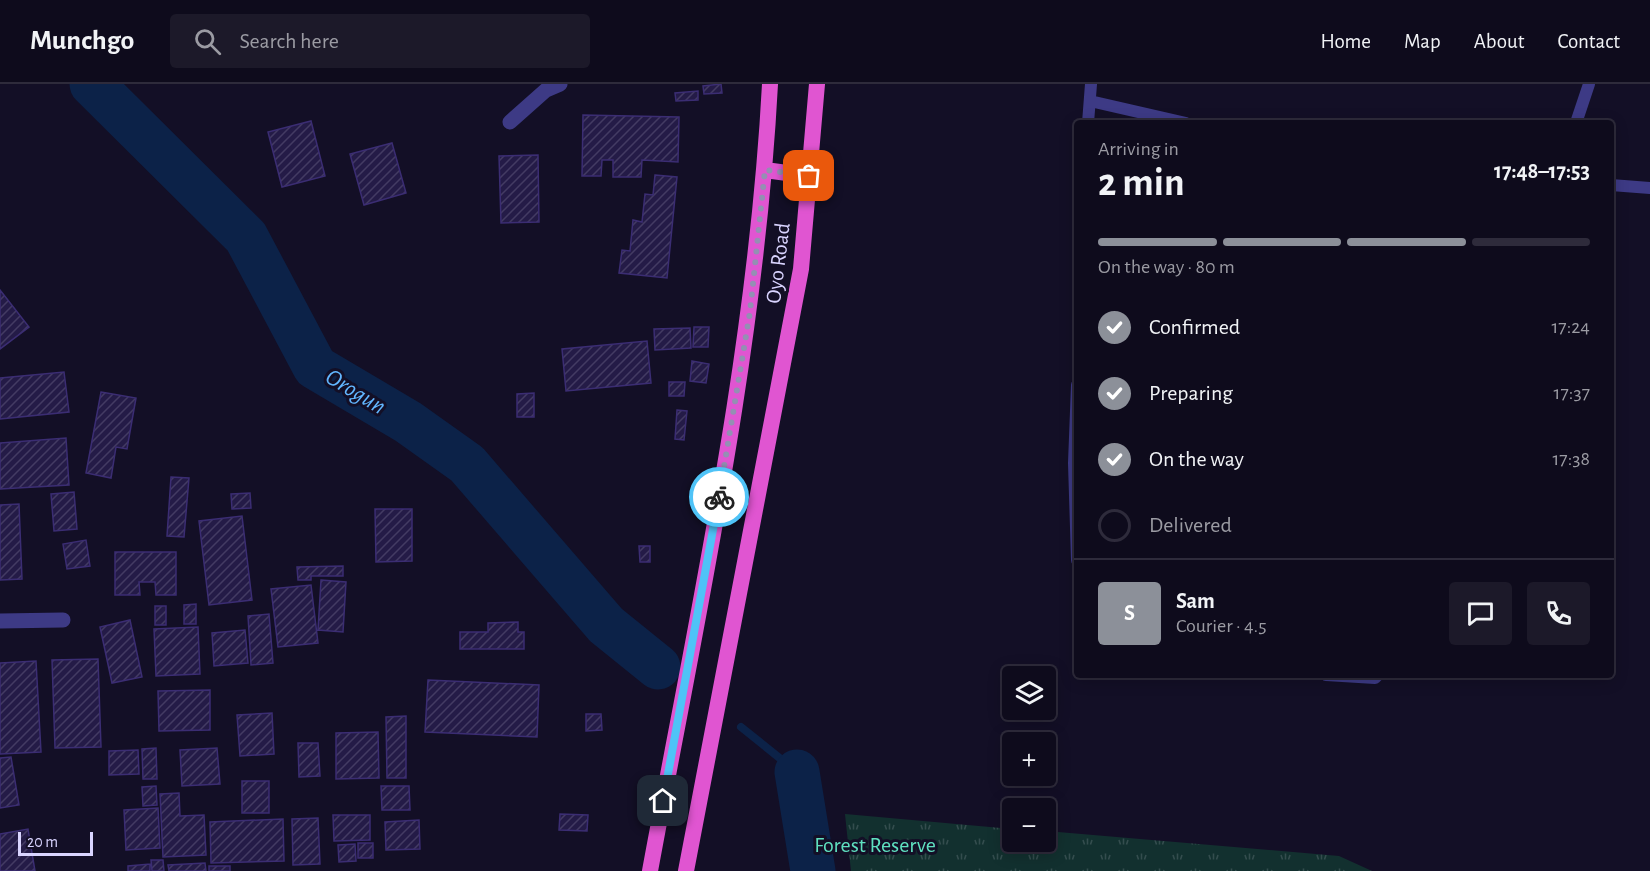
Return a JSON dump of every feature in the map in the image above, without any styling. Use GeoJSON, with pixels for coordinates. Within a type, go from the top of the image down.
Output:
{"type":"FeatureCollection","features":[{"type":"Feature","properties":{"kind":"highway","name":"Oyo Road"},"geometry":{"type":"LineString","coordinates":[[650,871],[729,444],[750,312],[765,170],[770,84]]}},
{"type":"Feature","properties":{"kind":"highway","name":"Oyo Road"},"geometry":{"type":"LineString","coordinates":[[686,871],[801,269],[818,84]]}},
{"type":"Feature","properties":{"kind":"highway"},"geometry":{"type":"LineString","coordinates":[[765,170],[809,176]]}},
{"type":"Feature","properties":{"kind":"street"},"geometry":{"type":"LineString","coordinates":[[510,122],[546,90],[560,84]]}},
{"type":"Feature","properties":{"kind":"street"},"geometry":{"type":"LineString","coordinates":[[0,621],[63,620]]}},
{"type":"Feature","properties":{"kind":"lane"},"geometry":{"type":"LineString","coordinates":[[1088,120],[1091,84]]}},
{"type":"Feature","properties":{"kind":"lane"},"geometry":{"type":"LineString","coordinates":[[1577,120],[1589,84]]}},
{"type":"Feature","properties":{"kind":"lane"},"geometry":{"type":"LineString","coordinates":[[1090,102],[1172,120]]}},
{"type":"Feature","properties":{"kind":"lane"},"geometry":{"type":"LineString","coordinates":[[1614,185],[1650,188]]}},
{"type":"Feature","properties":{"kind":"green space","name":"Forest Reserve"},"geometry":{"type":"Polygon","coordinates":[[[845,814],[1002,828],[1002,852],[1056,852],[1056,832],[1339,856],[1372,871],[851,871],[845,814]]]}},
{"type":"Feature","properties":{"kind":"building"},"geometry":{"type":"Polygon","coordinates":[[[721,84],[722,93],[704,94],[703,86],[721,84]]]}},
{"type":"Feature","properties":{"kind":"building"},"geometry":{"type":"Polygon","coordinates":[[[698,91],[698,100],[676,101],[675,93],[698,91]]]}},
{"type":"Feature","properties":{"kind":"building"},"geometry":{"type":"Polygon","coordinates":[[[583,115],[679,117],[678,162],[642,160],[641,177],[613,177],[613,160],[602,160],[601,176],[582,176],[583,115]]]}},
{"type":"Feature","properties":{"kind":"building"},"geometry":{"type":"Polygon","coordinates":[[[311,121],[325,176],[282,187],[268,132],[311,121]]]}},
{"type":"Feature","properties":{"kind":"building"},"geometry":{"type":"Polygon","coordinates":[[[392,143],[406,193],[364,205],[350,154],[392,143]]]}},
{"type":"Feature","properties":{"kind":"building"},"geometry":{"type":"Polygon","coordinates":[[[538,155],[539,222],[501,223],[499,156],[538,155]]]}},
{"type":"Feature","properties":{"kind":"building"},"geometry":{"type":"Polygon","coordinates":[[[655,175],[677,177],[667,278],[619,273],[622,250],[630,251],[633,220],[642,222],[645,194],[653,195],[655,175]]]}},
{"type":"Feature","properties":{"kind":"building"},"geometry":{"type":"Polygon","coordinates":[[[0,290],[29,327],[0,349],[0,290]]]}},
{"type":"Feature","properties":{"kind":"building"},"geometry":{"type":"Polygon","coordinates":[[[694,327],[709,327],[708,347],[693,347],[694,327]]]}},
{"type":"Feature","properties":{"kind":"building"},"geometry":{"type":"Polygon","coordinates":[[[690,328],[691,348],[655,350],[654,329],[690,328]]]}},
{"type":"Feature","properties":{"kind":"building"},"geometry":{"type":"Polygon","coordinates":[[[647,341],[651,383],[566,391],[562,349],[647,341]]]}},
{"type":"Feature","properties":{"kind":"building"},"geometry":{"type":"Polygon","coordinates":[[[692,361],[709,364],[706,383],[690,381],[692,361]]]}},
{"type":"Feature","properties":{"kind":"building"},"geometry":{"type":"Polygon","coordinates":[[[64,372],[69,412],[0,419],[0,378],[64,372]]]}},
{"type":"Feature","properties":{"kind":"building"},"geometry":{"type":"Polygon","coordinates":[[[669,382],[685,382],[684,396],[669,396],[669,382]]]}},
{"type":"Feature","properties":{"kind":"building"},"geometry":{"type":"Polygon","coordinates":[[[101,392],[136,398],[127,449],[116,447],[111,478],[86,473],[101,392]]]}},
{"type":"Feature","properties":{"kind":"building"},"geometry":{"type":"Polygon","coordinates":[[[534,393],[534,417],[517,417],[517,394],[534,393]]]}},
{"type":"Feature","properties":{"kind":"building"},"geometry":{"type":"Polygon","coordinates":[[[677,410],[687,411],[684,440],[675,439],[677,410]]]}},
{"type":"Feature","properties":{"kind":"building"},"geometry":{"type":"Polygon","coordinates":[[[66,438],[69,485],[0,489],[0,443],[66,438]]]}},
{"type":"Feature","properties":{"kind":"building"},"geometry":{"type":"Polygon","coordinates":[[[171,477],[189,478],[184,537],[167,536],[171,477]]]}},
{"type":"Feature","properties":{"kind":"building"},"geometry":{"type":"Polygon","coordinates":[[[74,492],[77,529],[54,531],[51,494],[74,492]]]}},
{"type":"Feature","properties":{"kind":"building"},"geometry":{"type":"Polygon","coordinates":[[[250,493],[251,508],[232,509],[231,494],[250,493]]]}},
{"type":"Feature","properties":{"kind":"building"},"geometry":{"type":"Polygon","coordinates":[[[19,504],[22,579],[0,580],[0,505],[19,504]]]}},
{"type":"Feature","properties":{"kind":"building"},"geometry":{"type":"Polygon","coordinates":[[[375,509],[412,509],[412,561],[376,562],[375,509]]]}},
{"type":"Feature","properties":{"kind":"building"},"geometry":{"type":"Polygon","coordinates":[[[242,516],[252,600],[209,605],[199,521],[242,516]]]}},
{"type":"Feature","properties":{"kind":"building"},"geometry":{"type":"Polygon","coordinates":[[[86,540],[90,566],[67,569],[63,544],[86,540]]]}},
{"type":"Feature","properties":{"kind":"building"},"geometry":{"type":"Polygon","coordinates":[[[639,546],[650,546],[650,562],[640,562],[639,546]]]}},
{"type":"Feature","properties":{"kind":"building"},"geometry":{"type":"Polygon","coordinates":[[[115,552],[176,552],[176,595],[156,595],[155,582],[139,582],[140,595],[115,595],[115,552]]]}},
{"type":"Feature","properties":{"kind":"building"},"geometry":{"type":"Polygon","coordinates":[[[343,566],[343,576],[311,576],[311,580],[298,580],[297,567],[343,566]]]}},
{"type":"Feature","properties":{"kind":"building"},"geometry":{"type":"Polygon","coordinates":[[[321,580],[346,582],[343,632],[318,630],[321,580]]]}},
{"type":"Feature","properties":{"kind":"building"},"geometry":{"type":"Polygon","coordinates":[[[311,585],[318,643],[278,647],[271,589],[311,585]]]}},
{"type":"Feature","properties":{"kind":"building"},"geometry":{"type":"Polygon","coordinates":[[[196,604],[196,624],[184,624],[184,605],[196,604]]]}},
{"type":"Feature","properties":{"kind":"building"},"geometry":{"type":"Polygon","coordinates":[[[155,606],[166,606],[166,625],[155,625],[155,606]]]}},
{"type":"Feature","properties":{"kind":"building"},"geometry":{"type":"Polygon","coordinates":[[[269,614],[273,663],[251,665],[248,616],[269,614]]]}},
{"type":"Feature","properties":{"kind":"building"},"geometry":{"type":"Polygon","coordinates":[[[130,620],[142,677],[112,683],[100,627],[130,620]]]}},
{"type":"Feature","properties":{"kind":"building"},"geometry":{"type":"Polygon","coordinates":[[[518,622],[518,632],[524,632],[524,649],[460,649],[460,632],[488,632],[488,623],[518,622]]]}},
{"type":"Feature","properties":{"kind":"building"},"geometry":{"type":"Polygon","coordinates":[[[198,627],[200,674],[156,676],[154,629],[198,627]]]}},
{"type":"Feature","properties":{"kind":"building"},"geometry":{"type":"Polygon","coordinates":[[[245,630],[248,663],[214,666],[212,633],[245,630]]]}},
{"type":"Feature","properties":{"kind":"building"},"geometry":{"type":"Polygon","coordinates":[[[98,659],[101,747],[55,748],[52,660],[98,659]]]}},
{"type":"Feature","properties":{"kind":"building"},"geometry":{"type":"Polygon","coordinates":[[[36,661],[41,752],[0,754],[0,663],[36,661]]]}},
{"type":"Feature","properties":{"kind":"building"},"geometry":{"type":"Polygon","coordinates":[[[428,680],[539,685],[537,737],[425,732],[428,680]]]}},
{"type":"Feature","properties":{"kind":"building"},"geometry":{"type":"Polygon","coordinates":[[[210,690],[210,730],[159,731],[158,691],[210,690]]]}},
{"type":"Feature","properties":{"kind":"building"},"geometry":{"type":"Polygon","coordinates":[[[272,713],[274,754],[240,756],[237,715],[272,713]]]}},
{"type":"Feature","properties":{"kind":"building"},"geometry":{"type":"Polygon","coordinates":[[[586,714],[601,714],[602,730],[586,731],[586,714]]]}},
{"type":"Feature","properties":{"kind":"building"},"geometry":{"type":"Polygon","coordinates":[[[406,716],[406,778],[387,778],[386,717],[406,716]]]}},
{"type":"Feature","properties":{"kind":"building"},"geometry":{"type":"Polygon","coordinates":[[[378,732],[379,778],[336,779],[336,733],[378,732]]]}},
{"type":"Feature","properties":{"kind":"building"},"geometry":{"type":"Polygon","coordinates":[[[298,743],[318,743],[320,776],[299,777],[298,743]]]}},
{"type":"Feature","properties":{"kind":"building"},"geometry":{"type":"Polygon","coordinates":[[[156,748],[157,779],[143,779],[142,749],[156,748]]]}},
{"type":"Feature","properties":{"kind":"building"},"geometry":{"type":"Polygon","coordinates":[[[217,748],[220,784],[182,786],[180,750],[217,748]]]}},
{"type":"Feature","properties":{"kind":"building"},"geometry":{"type":"Polygon","coordinates":[[[138,750],[139,774],[109,775],[109,751],[138,750]]]}},
{"type":"Feature","properties":{"kind":"building"},"geometry":{"type":"Polygon","coordinates":[[[11,757],[19,805],[0,808],[0,758],[11,757]]]}},
{"type":"Feature","properties":{"kind":"building"},"geometry":{"type":"Polygon","coordinates":[[[242,781],[269,781],[269,813],[242,813],[242,781]]]}},
{"type":"Feature","properties":{"kind":"building"},"geometry":{"type":"Polygon","coordinates":[[[156,786],[157,805],[143,806],[142,787],[156,786]]]}},
{"type":"Feature","properties":{"kind":"building"},"geometry":{"type":"Polygon","coordinates":[[[381,786],[409,786],[410,810],[382,810],[381,786]]]}},
{"type":"Feature","properties":{"kind":"building"},"geometry":{"type":"Polygon","coordinates":[[[179,793],[180,816],[204,815],[206,855],[163,857],[160,794],[179,793]]]}},
{"type":"Feature","properties":{"kind":"building"},"geometry":{"type":"Polygon","coordinates":[[[158,808],[160,848],[126,850],[124,810],[158,808]]]}},
{"type":"Feature","properties":{"kind":"building"},"geometry":{"type":"Polygon","coordinates":[[[560,814],[588,815],[587,831],[559,830],[560,814]]]}},
{"type":"Feature","properties":{"kind":"building"},"geometry":{"type":"Polygon","coordinates":[[[333,815],[370,815],[370,840],[334,841],[333,815]]]}},
{"type":"Feature","properties":{"kind":"building"},"geometry":{"type":"Polygon","coordinates":[[[318,818],[320,864],[293,865],[292,819],[318,818]]]}},
{"type":"Feature","properties":{"kind":"building"},"geometry":{"type":"Polygon","coordinates":[[[283,819],[284,861],[211,863],[210,822],[283,819]]]}},
{"type":"Feature","properties":{"kind":"building"},"geometry":{"type":"Polygon","coordinates":[[[419,820],[420,849],[386,850],[385,822],[419,820]]]}},
{"type":"Feature","properties":{"kind":"building"},"geometry":{"type":"Polygon","coordinates":[[[28,829],[35,871],[0,871],[0,834],[28,829]]]}},
{"type":"Feature","properties":{"kind":"building"},"geometry":{"type":"Polygon","coordinates":[[[358,843],[373,843],[373,858],[358,858],[358,843]]]}},
{"type":"Feature","properties":{"kind":"building"},"geometry":{"type":"Polygon","coordinates":[[[355,844],[356,861],[339,862],[338,845],[355,844]]]}},
{"type":"Feature","properties":{"kind":"building"},"geometry":{"type":"Polygon","coordinates":[[[151,860],[163,860],[164,871],[152,871],[151,860]]]}},
{"type":"Feature","properties":{"kind":"building"},"geometry":{"type":"Polygon","coordinates":[[[205,863],[206,871],[169,871],[168,865],[205,863]]]}},
{"type":"Feature","properties":{"kind":"building"},"geometry":{"type":"Polygon","coordinates":[[[150,864],[150,871],[128,871],[128,866],[150,864]]]}},
{"type":"Feature","properties":{"kind":"building"},"geometry":{"type":"Polygon","coordinates":[[[209,866],[230,866],[230,871],[209,871],[209,866]]]}},
{"type":"Feature","properties":{"kind":"waterway","name":"Orogun"},"geometry":{"type":"LineString","coordinates":[[92,84],[246,237],[315,367],[408,422],[467,464],[606,625],[658,667]]}},
{"type":"Feature","properties":{"kind":"waterway"},"geometry":{"type":"LineString","coordinates":[[741,727],[797,772]]}},
{"type":"Feature","properties":{"kind":"waterway","name":"Orogun"},"geometry":{"type":"LineString","coordinates":[[797,772],[813,871]]}},
{"type":"Feature","properties":{"kind":"way so far"},"geometry":{"type":"LineString","coordinates":[[719,497],[750,312],[765,170],[809,176]]}},
{"type":"Feature","properties":{"kind":"route"},"geometry":{"type":"LineString","coordinates":[[663,801],[719,497]]}}]}
